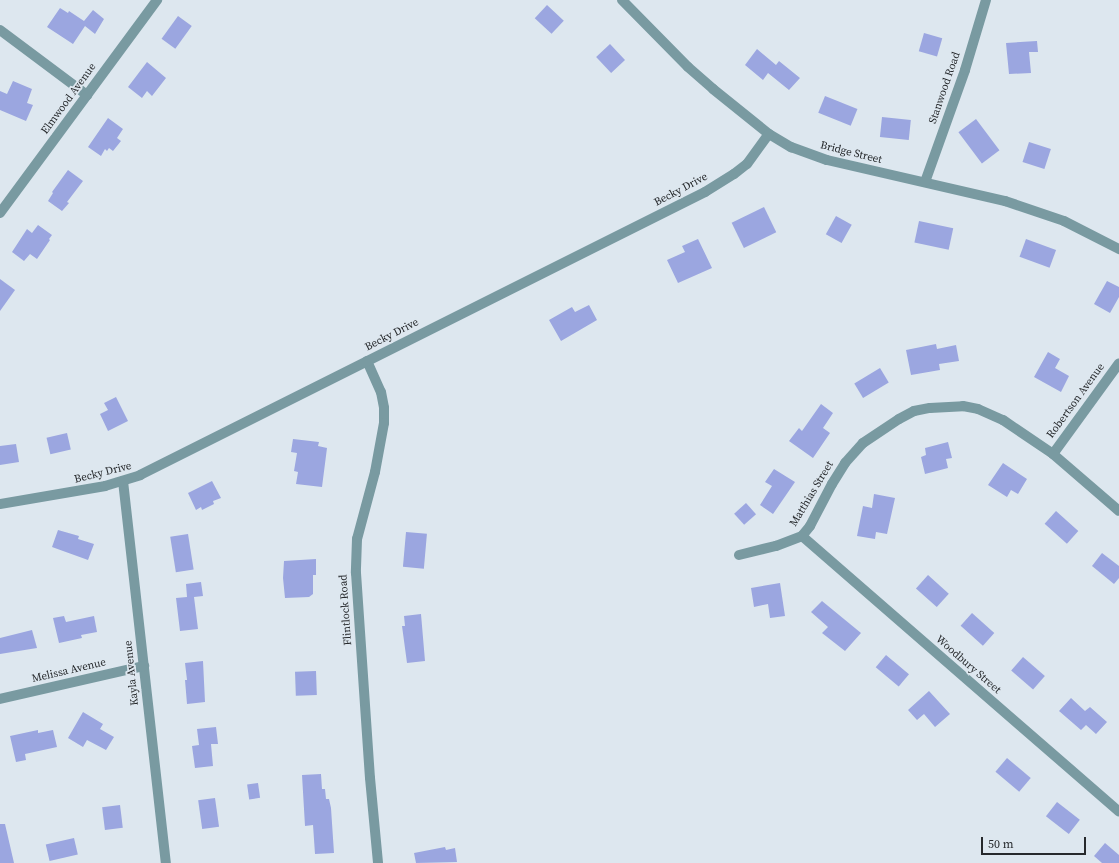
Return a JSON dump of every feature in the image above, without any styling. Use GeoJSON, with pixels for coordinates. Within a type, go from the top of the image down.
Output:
{"type":"FeatureCollection","features":[{"type":"Feature","properties":{"kind":"street","name":"Elmwood Avenue"},"geometry":{"type":"LineString","coordinates":[[0,213],[157,0]]}},
{"type":"Feature","properties":{"kind":"street","name":"Bridge Street"},"geometry":{"type":"LineString","coordinates":[[622,0],[688,67],[769,134],[791,147],[827,160],[1005,201],[1034,210],[1089,233],[1119,249]]}},
{"type":"Feature","properties":{"kind":"street","name":"Stanwood Road"},"geometry":{"type":"LineString","coordinates":[[926,182],[965,70],[986,0]]}},
{"type":"Feature","properties":{"kind":"street"},"geometry":{"type":"LineString","coordinates":[[0,30],[87,95]]}},
{"type":"Feature","properties":{"kind":"street","name":"Becky Drive"},"geometry":{"type":"LineString","coordinates":[[0,504],[87,490],[140,475],[705,192],[747,164],[769,134]]}},
{"type":"Feature","properties":{"kind":"street","name":"Flintlock Road"},"geometry":{"type":"LineString","coordinates":[[367,361],[381,392],[384,408],[384,423],[375,472],[357,539],[356,573],[369,770],[378,863]]}},
{"type":"Feature","properties":{"kind":"street","name":"Robertson Avenue"},"geometry":{"type":"LineString","coordinates":[[1053,454],[1119,363]]}},
{"type":"Feature","properties":{"kind":"street","name":"Matthias Street"},"geometry":{"type":"LineString","coordinates":[[740,555],[776,546],[802,536],[810,526],[845,463],[863,443],[899,418],[914,412],[947,406],[963,406],[978,409],[1017,428],[1053,454],[1119,511]]}},
{"type":"Feature","properties":{"kind":"street","name":"Kayla Avenue"},"geometry":{"type":"LineString","coordinates":[[123,481],[166,863]]}},
{"type":"Feature","properties":{"kind":"street","name":"Woodbury Street"},"geometry":{"type":"LineString","coordinates":[[802,536],[1119,812]]}},
{"type":"Feature","properties":{"kind":"street","name":"Melissa Avenue"},"geometry":{"type":"LineString","coordinates":[[0,699],[144,666]]}},
{"type":"Feature","properties":{"kind":"building"},"geometry":{"type":"Polygon","coordinates":[[[547,5],[564,21],[552,34],[535,18],[547,5]]]}},
{"type":"Feature","properties":{"kind":"building"},"geometry":{"type":"Polygon","coordinates":[[[60,8],[68,13],[69,11],[84,21],[93,10],[104,19],[95,34],[85,26],[73,44],[47,27],[60,8]]]}},
{"type":"Feature","properties":{"kind":"building"},"geometry":{"type":"Polygon","coordinates":[[[178,16],[192,26],[175,49],[162,39],[178,16]]]}},
{"type":"Feature","properties":{"kind":"building"},"geometry":{"type":"Polygon","coordinates":[[[924,33],[942,38],[937,57],[919,51],[924,33]]]}},
{"type":"Feature","properties":{"kind":"building"},"geometry":{"type":"Polygon","coordinates":[[[1037,41],[1038,52],[1029,52],[1031,73],[1009,74],[1006,43],[1037,41]]]}},
{"type":"Feature","properties":{"kind":"building"},"geometry":{"type":"Polygon","coordinates":[[[610,44],[625,60],[611,73],[596,57],[610,44]]]}},
{"type":"Feature","properties":{"kind":"building"},"geometry":{"type":"Polygon","coordinates":[[[757,49],[776,65],[779,61],[800,78],[789,90],[768,73],[763,80],[745,65],[757,49]]]}},
{"type":"Feature","properties":{"kind":"building"},"geometry":{"type":"Polygon","coordinates":[[[147,62],[166,78],[152,96],[147,91],[142,98],[128,87],[147,62]]]}},
{"type":"Feature","properties":{"kind":"building"},"geometry":{"type":"Polygon","coordinates":[[[13,81],[32,89],[27,103],[33,105],[26,121],[0,110],[0,91],[7,94],[13,81]]]}},
{"type":"Feature","properties":{"kind":"building"},"geometry":{"type":"Polygon","coordinates":[[[825,96],[857,109],[851,126],[818,113],[825,96]]]}},
{"type":"Feature","properties":{"kind":"building"},"geometry":{"type":"Polygon","coordinates":[[[882,117],[911,120],[909,140],[880,137],[882,117]]]}},
{"type":"Feature","properties":{"kind":"building"},"geometry":{"type":"Polygon","coordinates":[[[108,118],[123,129],[117,138],[121,141],[113,151],[109,148],[107,151],[105,149],[101,156],[88,147],[108,118]]]}},
{"type":"Feature","properties":{"kind":"building"},"geometry":{"type":"Polygon","coordinates":[[[976,119],[999,150],[982,163],[958,132],[976,119]]]}},
{"type":"Feature","properties":{"kind":"building"},"geometry":{"type":"Polygon","coordinates":[[[1029,142],[1051,149],[1044,169],[1023,162],[1029,142]]]}},
{"type":"Feature","properties":{"kind":"building"},"geometry":{"type":"Polygon","coordinates":[[[68,170],[83,181],[62,211],[48,201],[53,193],[52,192],[68,170]]]}},
{"type":"Feature","properties":{"kind":"building"},"geometry":{"type":"Polygon","coordinates":[[[764,207],[776,232],[744,248],[732,223],[764,207]]]}},
{"type":"Feature","properties":{"kind":"building"},"geometry":{"type":"Polygon","coordinates":[[[836,216],[852,225],[842,243],[826,234],[836,216]]]}},
{"type":"Feature","properties":{"kind":"building"},"geometry":{"type":"Polygon","coordinates":[[[919,221],[953,228],[949,250],[914,243],[919,221]]]}},
{"type":"Feature","properties":{"kind":"building"},"geometry":{"type":"Polygon","coordinates":[[[38,225],[52,235],[37,259],[30,254],[24,261],[12,252],[27,229],[32,233],[38,225]]]}},
{"type":"Feature","properties":{"kind":"building"},"geometry":{"type":"Polygon","coordinates":[[[698,239],[712,268],[678,283],[667,260],[685,252],[682,246],[698,239]]]}},
{"type":"Feature","properties":{"kind":"building"},"geometry":{"type":"Polygon","coordinates":[[[1026,239],[1056,250],[1050,268],[1020,257],[1026,239]]]}},
{"type":"Feature","properties":{"kind":"building"},"geometry":{"type":"Polygon","coordinates":[[[0,279],[15,290],[0,311],[0,279]]]}},
{"type":"Feature","properties":{"kind":"building"},"geometry":{"type":"Polygon","coordinates":[[[1107,281],[1119,287],[1119,297],[1110,313],[1094,304],[1107,281]]]}},
{"type":"Feature","properties":{"kind":"building"},"geometry":{"type":"Polygon","coordinates":[[[589,305],[597,320],[561,341],[549,320],[572,307],[575,312],[589,305]]]}},
{"type":"Feature","properties":{"kind":"building"},"geometry":{"type":"Polygon","coordinates":[[[936,344],[937,349],[956,345],[959,361],[939,364],[940,370],[911,375],[906,350],[936,344]]]}},
{"type":"Feature","properties":{"kind":"building"},"geometry":{"type":"Polygon","coordinates":[[[1048,352],[1060,359],[1055,368],[1069,376],[1061,392],[1034,377],[1048,352]]]}},
{"type":"Feature","properties":{"kind":"building"},"geometry":{"type":"Polygon","coordinates":[[[880,368],[889,383],[863,398],[854,383],[880,368]]]}},
{"type":"Feature","properties":{"kind":"building"},"geometry":{"type":"Polygon","coordinates":[[[116,397],[128,421],[108,431],[100,414],[108,410],[104,403],[116,397]]]}},
{"type":"Feature","properties":{"kind":"building"},"geometry":{"type":"Polygon","coordinates":[[[821,404],[833,413],[823,428],[830,433],[813,458],[789,441],[799,428],[802,431],[821,404]]]}},
{"type":"Feature","properties":{"kind":"building"},"geometry":{"type":"Polygon","coordinates":[[[67,433],[71,450],[50,454],[47,438],[67,433]]]}},
{"type":"Feature","properties":{"kind":"building"},"geometry":{"type":"Polygon","coordinates":[[[293,439],[319,442],[318,446],[327,448],[322,487],[296,484],[298,472],[294,471],[297,453],[291,452],[293,439]]]}},
{"type":"Feature","properties":{"kind":"building"},"geometry":{"type":"Polygon","coordinates":[[[948,442],[952,458],[946,459],[948,468],[925,474],[921,457],[926,455],[925,448],[948,442]]]}},
{"type":"Feature","properties":{"kind":"building"},"geometry":{"type":"Polygon","coordinates":[[[16,444],[19,462],[0,465],[0,446],[16,444]]]}},
{"type":"Feature","properties":{"kind":"building"},"geometry":{"type":"Polygon","coordinates":[[[1003,463],[1027,479],[1018,494],[1011,490],[1007,497],[988,485],[1003,463]]]}},
{"type":"Feature","properties":{"kind":"building"},"geometry":{"type":"Polygon","coordinates":[[[774,469],[795,482],[773,514],[760,505],[772,486],[765,482],[774,469]]]}},
{"type":"Feature","properties":{"kind":"building"},"geometry":{"type":"Polygon","coordinates":[[[212,481],[221,498],[213,501],[214,504],[202,510],[201,507],[196,510],[188,493],[212,481]]]}},
{"type":"Feature","properties":{"kind":"building"},"geometry":{"type":"Polygon","coordinates":[[[874,494],[895,498],[887,534],[876,532],[875,539],[857,536],[863,506],[872,508],[874,494]]]}},
{"type":"Feature","properties":{"kind":"building"},"geometry":{"type":"Polygon","coordinates":[[[746,503],[756,514],[744,525],[734,514],[746,503]]]}},
{"type":"Feature","properties":{"kind":"building"},"geometry":{"type":"Polygon","coordinates":[[[1056,511],[1078,531],[1067,544],[1045,524],[1056,511]]]}},
{"type":"Feature","properties":{"kind":"building"},"geometry":{"type":"Polygon","coordinates":[[[58,530],[79,536],[78,539],[94,544],[88,560],[52,547],[58,530]]]}},
{"type":"Feature","properties":{"kind":"building"},"geometry":{"type":"Polygon","coordinates":[[[406,532],[427,534],[424,569],[403,567],[406,532]]]}},
{"type":"Feature","properties":{"kind":"building"},"geometry":{"type":"Polygon","coordinates":[[[188,534],[194,570],[176,572],[170,537],[188,534]]]}},
{"type":"Feature","properties":{"kind":"building"},"geometry":{"type":"Polygon","coordinates":[[[1102,553],[1119,566],[1119,578],[1114,584],[1092,566],[1102,553]]]}},
{"type":"Feature","properties":{"kind":"building"},"geometry":{"type":"Polygon","coordinates":[[[316,559],[316,575],[313,575],[313,594],[309,597],[285,598],[283,578],[284,561],[316,559]]]}},
{"type":"Feature","properties":{"kind":"building"},"geometry":{"type":"Polygon","coordinates":[[[928,575],[949,594],[937,607],[916,588],[928,575]]]}},
{"type":"Feature","properties":{"kind":"building"},"geometry":{"type":"Polygon","coordinates":[[[201,582],[203,596],[194,597],[198,629],[180,631],[176,598],[187,597],[186,584],[201,582]]]}},
{"type":"Feature","properties":{"kind":"building"},"geometry":{"type":"Polygon","coordinates":[[[780,583],[785,616],[770,618],[768,604],[754,607],[751,588],[780,583]]]}},
{"type":"Feature","properties":{"kind":"building"},"geometry":{"type":"Polygon","coordinates":[[[822,601],[861,633],[845,651],[822,633],[828,627],[811,612],[822,601]]]}},
{"type":"Feature","properties":{"kind":"building"},"geometry":{"type":"Polygon","coordinates":[[[972,613],[994,633],[983,646],[961,626],[972,613]]]}},
{"type":"Feature","properties":{"kind":"building"},"geometry":{"type":"Polygon","coordinates":[[[421,614],[425,661],[407,663],[402,626],[405,626],[404,616],[421,614]]]}},
{"type":"Feature","properties":{"kind":"building"},"geometry":{"type":"Polygon","coordinates":[[[64,616],[66,622],[94,616],[97,632],[81,635],[82,638],[59,643],[53,618],[64,616]]]}},
{"type":"Feature","properties":{"kind":"building"},"geometry":{"type":"Polygon","coordinates":[[[32,630],[37,648],[0,654],[0,638],[32,630]]]}},
{"type":"Feature","properties":{"kind":"building"},"geometry":{"type":"Polygon","coordinates":[[[886,655],[909,674],[899,687],[876,667],[886,655]]]}},
{"type":"Feature","properties":{"kind":"building"},"geometry":{"type":"Polygon","coordinates":[[[1023,657],[1045,676],[1033,690],[1011,671],[1023,657]]]}},
{"type":"Feature","properties":{"kind":"building"},"geometry":{"type":"Polygon","coordinates":[[[203,661],[205,702],[187,704],[185,663],[203,661]]]}},
{"type":"Feature","properties":{"kind":"building"},"geometry":{"type":"Polygon","coordinates":[[[316,671],[317,695],[296,696],[295,672],[316,671]]]}},
{"type":"Feature","properties":{"kind":"building"},"geometry":{"type":"Polygon","coordinates":[[[929,691],[950,714],[935,727],[924,714],[917,720],[908,710],[929,691]]]}},
{"type":"Feature","properties":{"kind":"building"},"geometry":{"type":"Polygon","coordinates":[[[1071,698],[1085,711],[1090,707],[1107,722],[1096,734],[1086,725],[1081,730],[1059,711],[1071,698]]]}},
{"type":"Feature","properties":{"kind":"building"},"geometry":{"type":"Polygon","coordinates":[[[83,712],[103,724],[100,729],[114,737],[106,750],[87,740],[83,747],[68,738],[83,712]]]}},
{"type":"Feature","properties":{"kind":"building"},"geometry":{"type":"Polygon","coordinates":[[[216,727],[218,744],[211,744],[213,766],[195,768],[192,746],[199,745],[197,729],[216,727]]]}},
{"type":"Feature","properties":{"kind":"building"},"geometry":{"type":"Polygon","coordinates":[[[38,730],[38,733],[53,730],[57,747],[25,754],[26,760],[16,762],[10,736],[38,730]]]}},
{"type":"Feature","properties":{"kind":"building"},"geometry":{"type":"Polygon","coordinates":[[[1007,758],[1031,778],[1019,792],[995,772],[1007,758]]]}},
{"type":"Feature","properties":{"kind":"building"},"geometry":{"type":"Polygon","coordinates":[[[321,774],[322,789],[325,789],[326,799],[329,799],[331,808],[334,853],[315,854],[313,825],[305,826],[302,775],[321,774]]]}},
{"type":"Feature","properties":{"kind":"building"},"geometry":{"type":"Polygon","coordinates":[[[258,783],[260,798],[249,799],[247,785],[258,783]]]}},
{"type":"Feature","properties":{"kind":"building"},"geometry":{"type":"Polygon","coordinates":[[[215,798],[219,827],[202,829],[198,800],[215,798]]]}},
{"type":"Feature","properties":{"kind":"building"},"geometry":{"type":"Polygon","coordinates":[[[1057,802],[1080,820],[1069,834],[1046,816],[1057,802]]]}},
{"type":"Feature","properties":{"kind":"building"},"geometry":{"type":"Polygon","coordinates":[[[120,805],[123,828],[105,830],[102,807],[120,805]]]}},
{"type":"Feature","properties":{"kind":"building"},"geometry":{"type":"Polygon","coordinates":[[[0,824],[5,824],[14,863],[0,863],[0,824]]]}},
{"type":"Feature","properties":{"kind":"building"},"geometry":{"type":"Polygon","coordinates":[[[74,838],[78,855],[50,861],[46,845],[74,838]]]}},
{"type":"Feature","properties":{"kind":"building"},"geometry":{"type":"Polygon","coordinates":[[[1105,843],[1119,855],[1119,863],[1102,863],[1094,856],[1105,843]]]}},
{"type":"Feature","properties":{"kind":"building"},"geometry":{"type":"Polygon","coordinates":[[[445,847],[446,850],[455,848],[457,862],[416,863],[414,853],[445,847]]]}}]}
